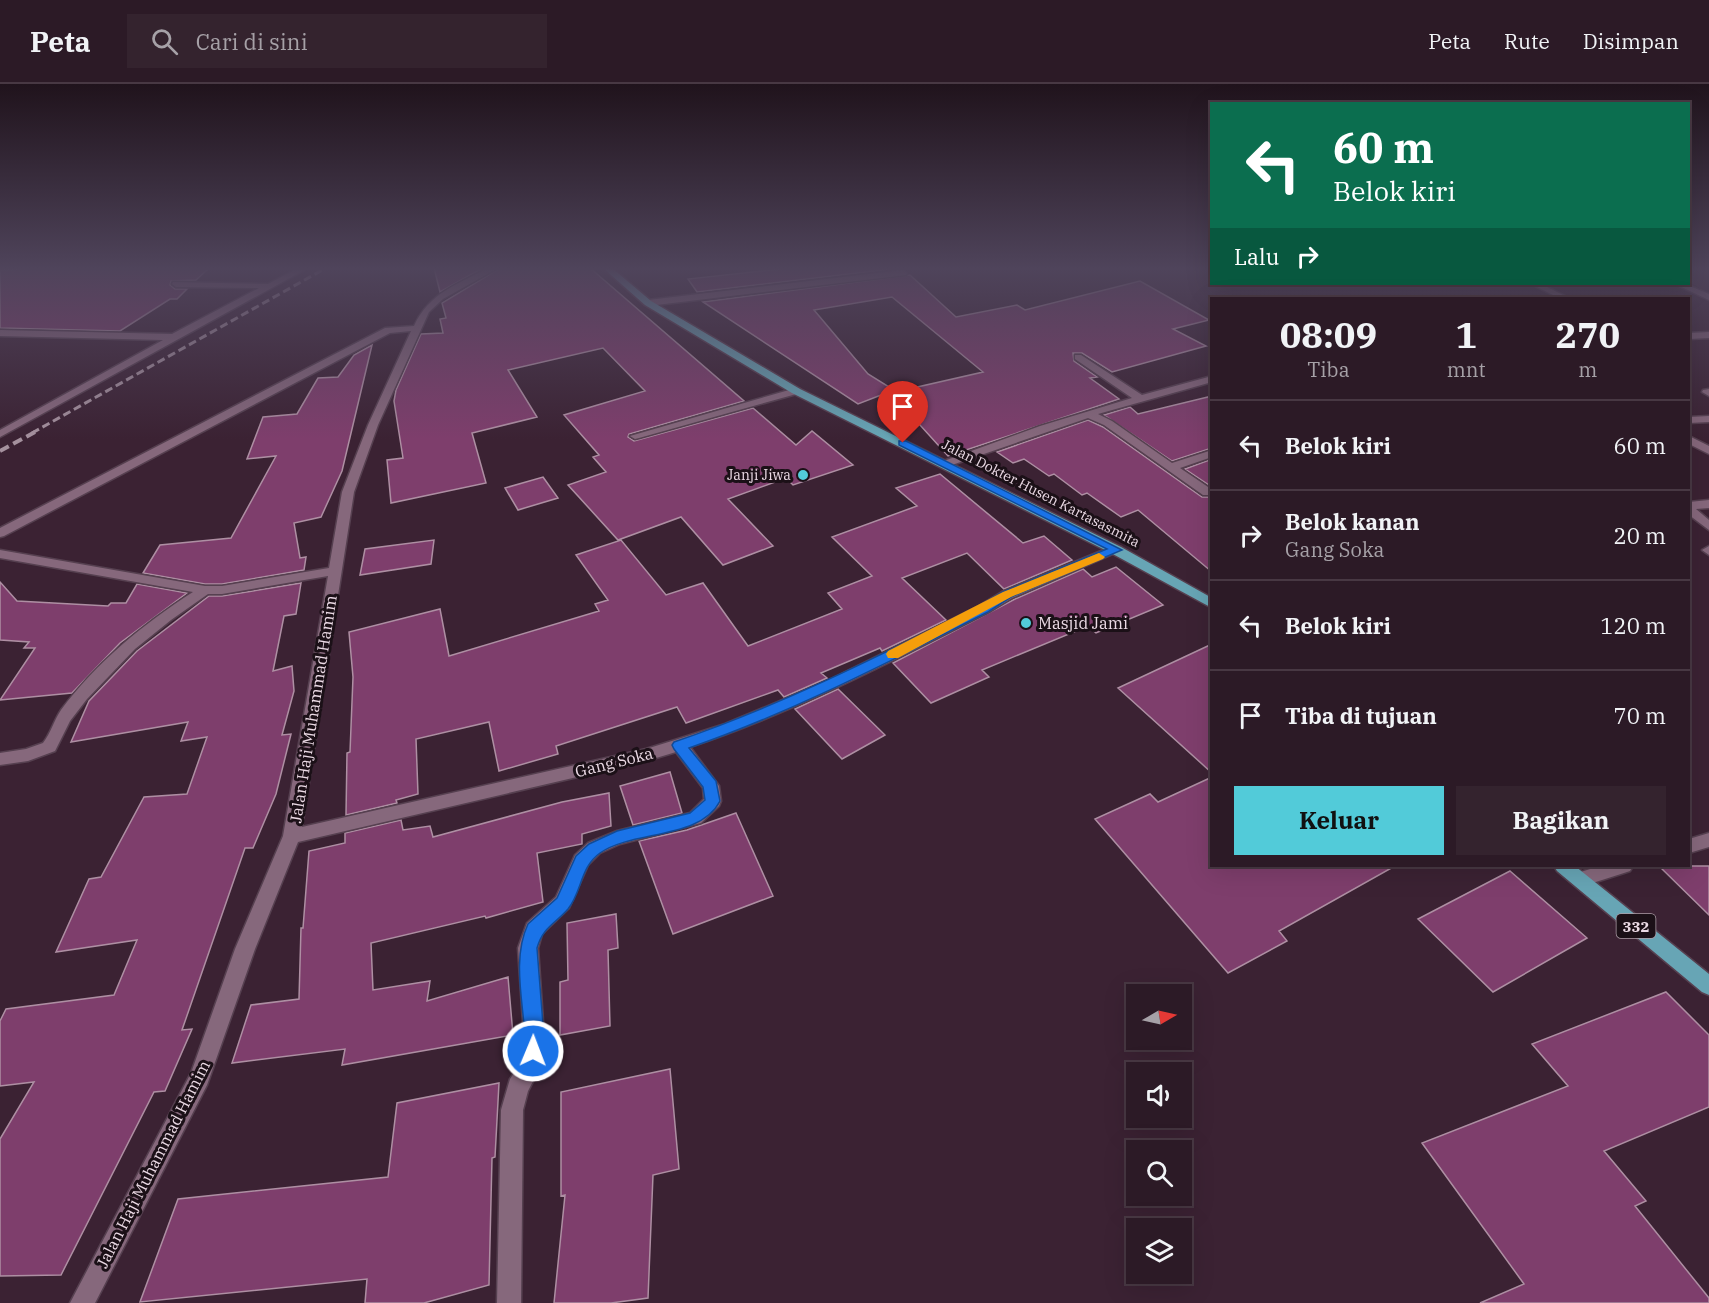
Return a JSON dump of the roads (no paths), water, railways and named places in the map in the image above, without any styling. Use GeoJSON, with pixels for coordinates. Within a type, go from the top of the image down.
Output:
{"type":"FeatureCollection","features":[{"type":"Feature","properties":{"kind":"main road","name":"Jalan Dokter Husen Kartasasmita"},"geometry":{"type":"LineString","coordinates":[[685,325],[796,391],[1116,550],[1210,603]]}},
{"type":"Feature","properties":{"kind":"main road","name":"332"},"geometry":{"type":"LineString","coordinates":[[1564,867],[1709,986]]}},
{"type":"Feature","properties":{"kind":"street"},"geometry":{"type":"LineString","coordinates":[[0,434],[197,325]]}},
{"type":"Feature","properties":{"kind":"street","name":"Jalan Haji Muhammad Hamim"},"geometry":{"type":"LineString","coordinates":[[82,1303],[200,1078],[245,949],[292,836],[348,492],[373,425],[419,325]]}},
{"type":"Feature","properties":{"kind":"street"},"geometry":{"type":"LineString","coordinates":[[0,533],[388,330],[418,328]]}},
{"type":"Feature","properties":{"kind":"street"},"geometry":{"type":"LineString","coordinates":[[0,333],[174,337]]}},
{"type":"Feature","properties":{"kind":"street"},"geometry":{"type":"LineString","coordinates":[[1690,336],[1709,336]]}},
{"type":"Feature","properties":{"kind":"street"},"geometry":{"type":"LineString","coordinates":[[1078,357],[1139,398]]}},
{"type":"Feature","properties":{"kind":"street"},"geometry":{"type":"LineString","coordinates":[[945,464],[1019,435],[1139,398],[1210,380]]}},
{"type":"Feature","properties":{"kind":"street"},"geometry":{"type":"LineString","coordinates":[[635,436],[796,391]]}},
{"type":"Feature","properties":{"kind":"street"},"geometry":{"type":"LineString","coordinates":[[1089,414],[1108,423],[1207,492]]}},
{"type":"Feature","properties":{"kind":"street"},"geometry":{"type":"LineString","coordinates":[[1690,420],[1709,419]]}},
{"type":"Feature","properties":{"kind":"street"},"geometry":{"type":"LineString","coordinates":[[1690,441],[1709,451]]}},
{"type":"Feature","properties":{"kind":"street"},"geometry":{"type":"LineString","coordinates":[[1171,467],[1210,454]]}},
{"type":"Feature","properties":{"kind":"street"},"geometry":{"type":"LineString","coordinates":[[1690,508],[1709,504]]}},
{"type":"Feature","properties":{"kind":"street"},"geometry":{"type":"LineString","coordinates":[[1690,509],[1709,526]]}},
{"type":"Feature","properties":{"kind":"street","name":"Gang Soka"},"geometry":{"type":"LineString","coordinates":[[292,836],[635,758],[730,728],[828,687],[984,609],[1007,595],[1116,550]]}},
{"type":"Feature","properties":{"kind":"street"},"geometry":{"type":"LineString","coordinates":[[0,554],[205,590],[222,590],[334,571]]}},
{"type":"Feature","properties":{"kind":"street"},"geometry":{"type":"LineString","coordinates":[[0,759],[28,755],[49,747],[64,716],[119,653],[164,616],[205,590]]}},
{"type":"Feature","properties":{"kind":"street"},"geometry":{"type":"LineString","coordinates":[[509,1303],[512,1110],[518,1087],[531,1064],[534,1037],[528,948],[534,929],[563,902],[581,860],[594,848],[617,838],[695,818],[713,801],[711,786],[679,745]]}},
{"type":"Feature","properties":{"kind":"street"},"geometry":{"type":"LineString","coordinates":[[1690,846],[1709,840]]}},
{"type":"Feature","properties":{"kind":"street"},"geometry":{"type":"LineString","coordinates":[[1580,879],[1621,867]]}},
{"type":"Feature","properties":{"kind":"railway"},"geometry":{"type":"LineString","coordinates":[[32,433],[225,325]]}},
{"type":"Feature","properties":{"kind":"railway"},"geometry":{"type":"LineString","coordinates":[[0,451],[35,432]]}},
{"type":"Feature","properties":{"kind":"place","name":"Janji Jiwa"},"geometry":{"type":"Point","coordinates":[803,475]}},
{"type":"Feature","properties":{"kind":"place","name":"Masjid Jami"},"geometry":{"type":"Point","coordinates":[1026,623]}}]}
